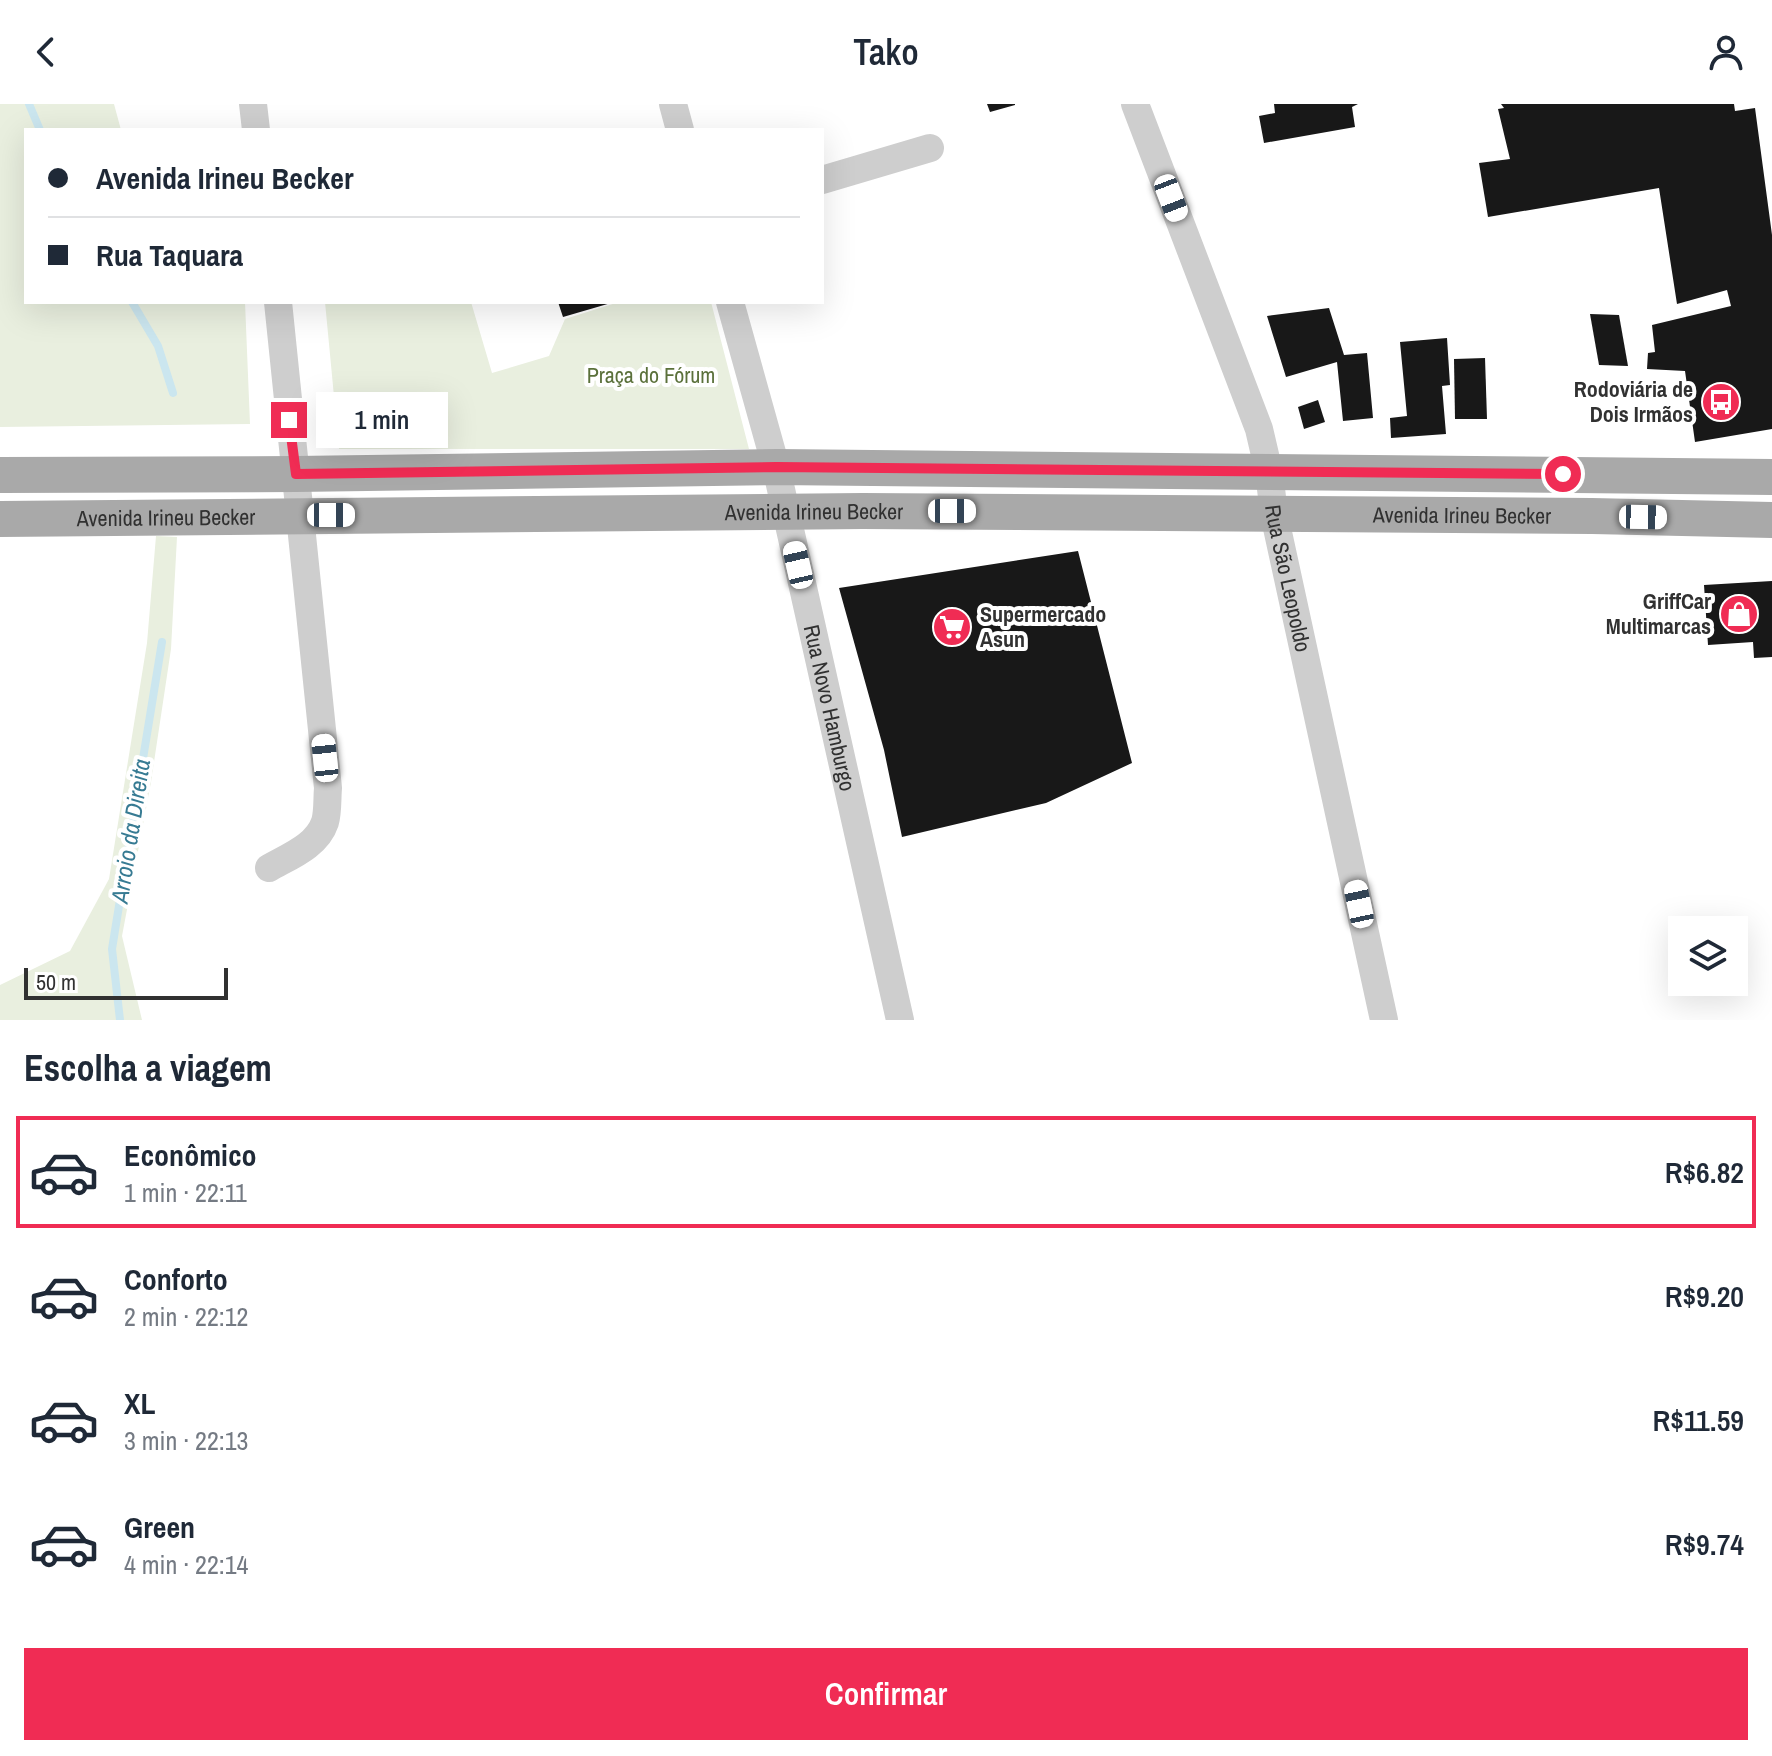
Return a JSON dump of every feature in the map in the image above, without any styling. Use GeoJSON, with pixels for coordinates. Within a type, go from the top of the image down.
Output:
{"type":"FeatureCollection","features":[{"type":"Feature","properties":{"kind":"main road","name":"Avenida Irineu Becker"},"geometry":{"type":"LineString","coordinates":[[0,475],[776,467],[1772,477]]}},
{"type":"Feature","properties":{"kind":"main road"},"geometry":{"type":"LineString","coordinates":[[137,517],[141,475]]}},
{"type":"Feature","properties":{"kind":"main road","name":"Avenida Irineu Becker"},"geometry":{"type":"LineString","coordinates":[[0,519],[863,511],[1772,520]]}},
{"type":"Feature","properties":{"kind":"street"},"geometry":{"type":"LineString","coordinates":[[253,104],[256,128]]}},
{"type":"Feature","properties":{"kind":"street"},"geometry":{"type":"LineString","coordinates":[[673,104],[679,128]]}},
{"type":"Feature","properties":{"kind":"street","name":"Rua São Leopoldo"},"geometry":{"type":"LineString","coordinates":[[1135,104],[1259,429],[1274,514],[1384,1020]]}},
{"type":"Feature","properties":{"kind":"street"},"geometry":{"type":"LineString","coordinates":[[824,179],[930,148]]}},
{"type":"Feature","properties":{"kind":"street"},"geometry":{"type":"LineString","coordinates":[[269,868],[304,848],[317,836],[325,821],[328,788],[278,304]]}},
{"type":"Feature","properties":{"kind":"street","name":"Rua Novo Hamburgo"},"geometry":{"type":"LineString","coordinates":[[731,304],[776,467],[900,1020]]}},
{"type":"Feature","properties":{"kind":"street"},"geometry":{"type":"LineString","coordinates":[[1643,475],[1643,517]]}},
{"type":"Feature","properties":{"kind":"green space"},"geometry":{"type":"Polygon","coordinates":[[[0,104],[114,104],[120,128],[24,128],[24,304],[245,304],[250,424],[0,427],[0,104]]]}},
{"type":"Feature","properties":{"kind":"green space","name":"Praça do Fórum"},"geometry":{"type":"Polygon","coordinates":[[[325,304],[472,304],[492,373],[549,356],[565,319],[613,304],[712,304],[749,449],[339,449],[325,304]]]}},
{"type":"Feature","properties":{"kind":"green space"},"geometry":{"type":"Polygon","coordinates":[[[156,536],[177,537],[171,649],[151,782],[122,936],[142,1020],[0,1020],[0,985],[70,951],[109,879],[147,643],[156,536]]]}},
{"type":"Feature","properties":{"kind":"building"},"geometry":{"type":"Polygon","coordinates":[[[987,104],[1015,104],[1015,105],[990,112],[987,104]]]}},
{"type":"Feature","properties":{"kind":"building"},"geometry":{"type":"Polygon","coordinates":[[[1274,104],[1358,104],[1352,107],[1355,127],[1264,143],[1259,116],[1275,113],[1274,104]]]}},
{"type":"Feature","properties":{"kind":"building"},"geometry":{"type":"Polygon","coordinates":[[[1501,104],[1734,104],[1735,111],[1755,108],[1772,235],[1772,429],[1695,442],[1685,371],[1647,369],[1648,353],[1655,352],[1652,325],[1731,306],[1727,290],[1677,304],[1659,188],[1488,217],[1479,163],[1510,159],[1498,109],[1504,108],[1501,104]]]}},
{"type":"Feature","properties":{"kind":"building"},"geometry":{"type":"Polygon","coordinates":[[[559,304],[608,304],[563,317],[559,304]]]}},
{"type":"Feature","properties":{"kind":"building"},"geometry":{"type":"Polygon","coordinates":[[[1329,308],[1344,355],[1367,353],[1373,418],[1343,421],[1337,362],[1286,377],[1267,316],[1329,308]]]}},
{"type":"Feature","properties":{"kind":"building"},"geometry":{"type":"Polygon","coordinates":[[[1590,314],[1619,315],[1628,366],[1599,365],[1590,314]]]}},
{"type":"Feature","properties":{"kind":"building"},"geometry":{"type":"Polygon","coordinates":[[[1447,338],[1450,385],[1442,386],[1446,434],[1391,438],[1390,418],[1407,416],[1400,342],[1447,338]]]}},
{"type":"Feature","properties":{"kind":"building"},"geometry":{"type":"Polygon","coordinates":[[[1485,358],[1487,419],[1455,419],[1454,359],[1485,358]]]}},
{"type":"Feature","properties":{"kind":"building"},"geometry":{"type":"Polygon","coordinates":[[[1318,400],[1325,422],[1304,429],[1298,407],[1318,400]]]}},
{"type":"Feature","properties":{"kind":"building"},"geometry":{"type":"Polygon","coordinates":[[[1078,551],[1132,763],[1046,803],[902,837],[884,750],[839,588],[1078,551]]]}},
{"type":"Feature","properties":{"kind":"building","name":"GriffCar Multimarcas"},"geometry":{"type":"Polygon","coordinates":[[[1772,581],[1772,657],[1754,658],[1753,642],[1708,645],[1704,585],[1772,581]]]}},
{"type":"Feature","properties":{"kind":"waterway","name":"Arroio da Direita"},"geometry":{"type":"LineString","coordinates":[[29,104],[39,128]]}},
{"type":"Feature","properties":{"kind":"waterway","name":"Arroio da Direita"},"geometry":{"type":"LineString","coordinates":[[133,304],[158,346],[173,393]]}},
{"type":"Feature","properties":{"kind":"waterway","name":"Arroio da Direita"},"geometry":{"type":"LineString","coordinates":[[120,1020],[112,949],[162,642]]}},
{"type":"Feature","properties":{"kind":"place","name":"Rodoviária de Dois Irmãos"},"geometry":{"type":"Point","coordinates":[1721,402]}},
{"type":"Feature","properties":{"kind":"place","name":"GriffCar Multimarcas"},"geometry":{"type":"Point","coordinates":[1739,614]}},
{"type":"Feature","properties":{"kind":"place","name":"Supermercado Asun"},"geometry":{"type":"Point","coordinates":[952,627]}},
{"type":"Feature","properties":{"kind":"route"},"geometry":{"type":"LineString","coordinates":[[289,420],[296,474],[776,467],[1563,474]]}}]}
